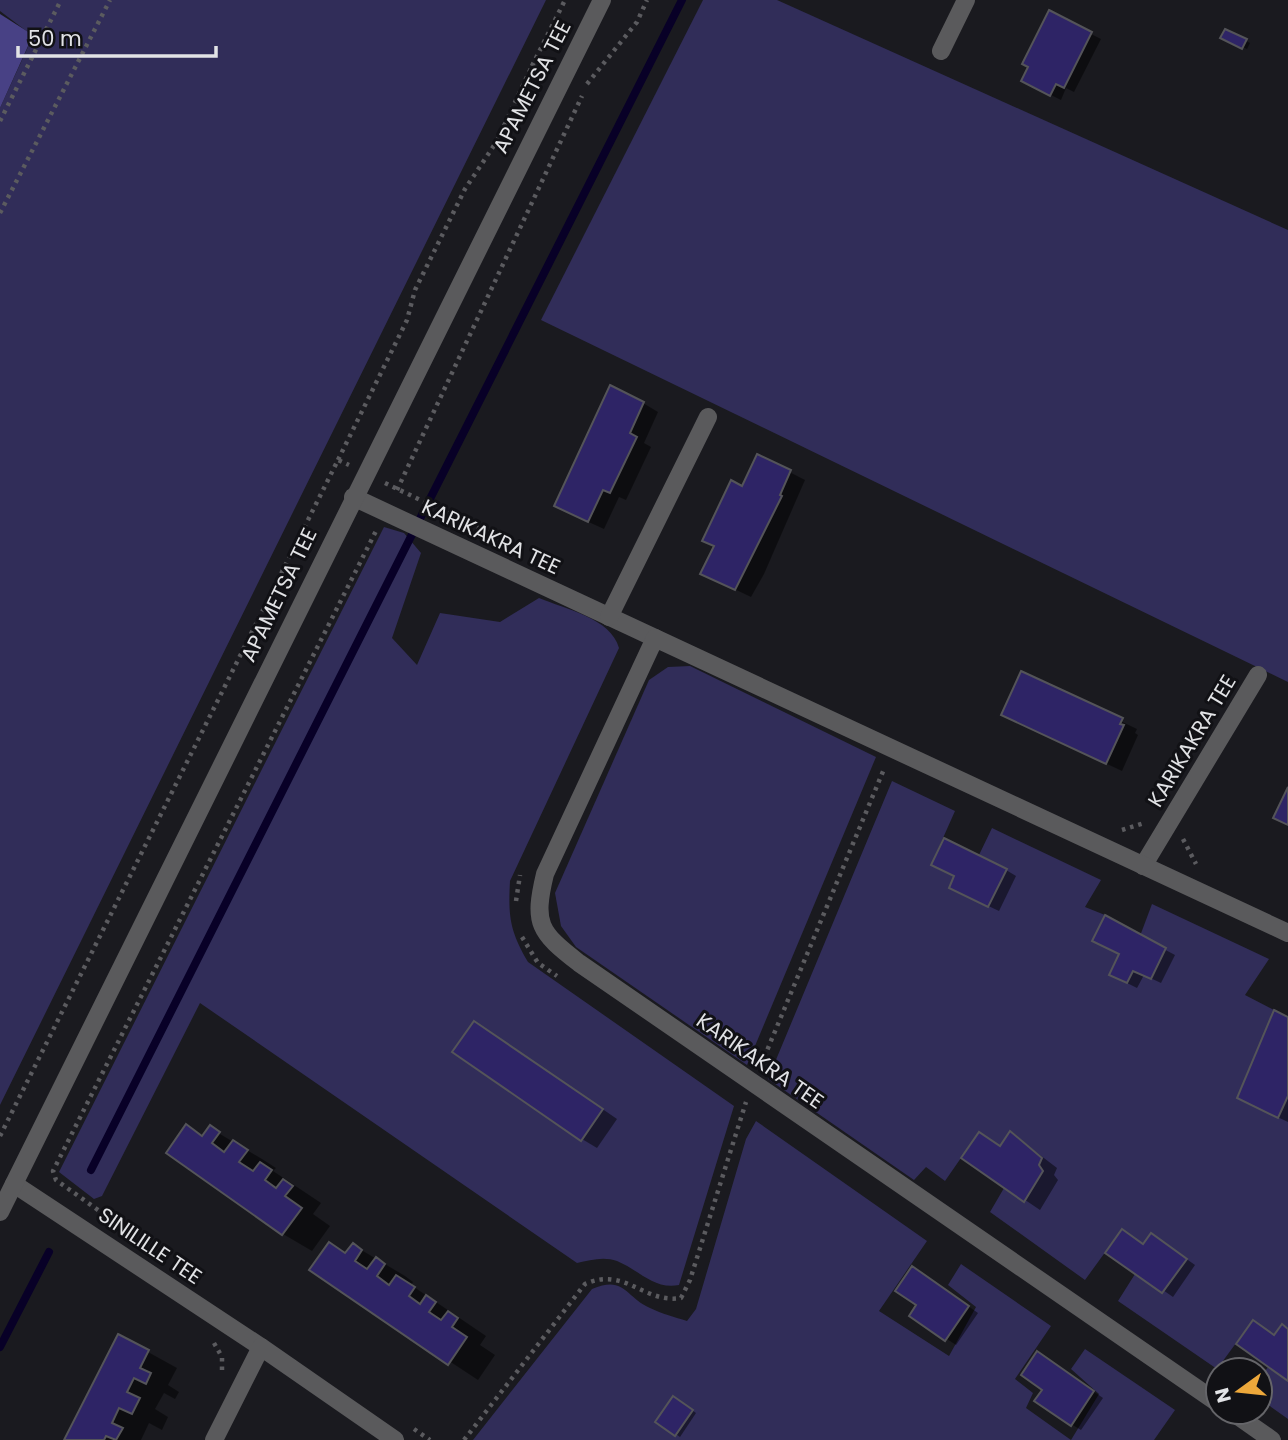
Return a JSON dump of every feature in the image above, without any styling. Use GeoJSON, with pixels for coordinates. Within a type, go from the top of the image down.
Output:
{"type":"FeatureCollection","features":[{"type":"Feature","properties":{"kind":"street","name":"APAMETSA TEE"},"geometry":{"type":"LineString","coordinates":[[0,1212],[602,0]]}},
{"type":"Feature","properties":{"kind":"street"},"geometry":{"type":"LineString","coordinates":[[941,51],[966,0]]}},
{"type":"Feature","properties":{"kind":"street"},"geometry":{"type":"LineString","coordinates":[[609,617],[708,417]]}},
{"type":"Feature","properties":{"kind":"street","name":"KARIKAKRA TEE"},"geometry":{"type":"LineString","coordinates":[[353,497],[1288,933]]}},
{"type":"Feature","properties":{"kind":"street","name":"KARIKAKRA TEE"},"geometry":{"type":"LineString","coordinates":[[655,638],[545,874],[538,906],[548,939],[753,1085],[1204,1393]]}},
{"type":"Feature","properties":{"kind":"street","name":"KARIKAKRA TEE"},"geometry":{"type":"LineString","coordinates":[[1143,866],[1258,676]]}},
{"type":"Feature","properties":{"kind":"street","name":"SINILILLE TEE"},"geometry":{"type":"LineString","coordinates":[[14,1184],[261,1347],[395,1440]]}},
{"type":"Feature","properties":{"kind":"street"},"geometry":{"type":"LineString","coordinates":[[214,1440],[261,1347]]}},
{"type":"Feature","properties":{"kind":"street"},"geometry":{"type":"LineString","coordinates":[[1252,1426],[1272,1440]]}},
{"type":"Feature","properties":{"kind":"path"},"geometry":{"type":"LineString","coordinates":[[0,121],[61,0]]}},
{"type":"Feature","properties":{"kind":"path"},"geometry":{"type":"LineString","coordinates":[[0,213],[110,0]]}},
{"type":"Feature","properties":{"kind":"path"},"geometry":{"type":"LineString","coordinates":[[0,1136],[407,320],[421,279],[465,189],[497,141],[565,0]]}},
{"type":"Feature","properties":{"kind":"path"},"geometry":{"type":"LineString","coordinates":[[110,1218],[56,1180],[53,1171],[398,489],[588,81],[636,22],[647,0]]}},
{"type":"Feature","properties":{"kind":"path"},"geometry":{"type":"LineString","coordinates":[[532,66],[561,80]]}},
{"type":"Feature","properties":{"kind":"path"},"geometry":{"type":"LineString","coordinates":[[338,460],[438,508]]}},
{"type":"Feature","properties":{"kind":"path"},"geometry":{"type":"LineString","coordinates":[[464,1440],[585,1284],[598,1278],[616,1278],[668,1300],[681,1298],[690,1280],[744,1105],[892,749]]}},
{"type":"Feature","properties":{"kind":"path"},"geometry":{"type":"LineString","coordinates":[[517,912],[515,891],[522,869]]}},
{"type":"Feature","properties":{"kind":"path"},"geometry":{"type":"LineString","coordinates":[[520,931],[526,949],[538,963],[561,979]]}},
{"type":"Feature","properties":{"kind":"path"},"geometry":{"type":"LineString","coordinates":[[733,1097],[755,1113]]}},
{"type":"Feature","properties":{"kind":"path"},"geometry":{"type":"LineString","coordinates":[[217,1318],[207,1337],[222,1357],[221,1376]]}},
{"type":"Feature","properties":{"kind":"path"},"geometry":{"type":"LineString","coordinates":[[408,1424],[430,1440]]}},
{"type":"Feature","properties":{"kind":"shaded area"},"geometry":{"type":"Polygon","coordinates":[[[0,0],[546,0],[0,1105],[0,108],[33,36],[0,11],[0,0]]]}},
{"type":"Feature","properties":{"kind":"shaded area"},"geometry":{"type":"Polygon","coordinates":[[[703,0],[777,0],[1288,230],[1288,682],[541,320],[703,0]]]}},
{"type":"Feature","properties":{"kind":"shaded area"},"geometry":{"type":"Polygon","coordinates":[[[0,14],[33,35],[0,108],[0,14]]]}},
{"type":"Feature","properties":{"kind":"shaded area"},"geometry":{"type":"Polygon","coordinates":[[[384,527],[404,533],[421,553],[392,638],[417,665],[440,613],[500,622],[539,598],[597,622],[607,629],[619,648],[510,881],[509,904],[514,932],[528,962],[734,1106],[679,1285],[662,1285],[612,1260],[597,1259],[577,1263],[200,1003],[102,1196],[94,1199],[59,1172],[384,527]]]}},
{"type":"Feature","properties":{"kind":"shaded area"},"geometry":{"type":"Polygon","coordinates":[[[690,666],[876,757],[747,1065],[576,947],[561,926],[555,893],[649,680],[668,667],[690,666]]]}},
{"type":"Feature","properties":{"kind":"shaded area"},"geometry":{"type":"Polygon","coordinates":[[[892,781],[955,811],[931,865],[954,876],[949,888],[988,907],[1007,869],[979,855],[992,828],[1101,880],[1085,907],[1105,915],[1093,941],[1119,954],[1109,975],[1127,983],[1133,971],[1151,979],[1165,948],[1140,936],[1152,904],[1269,959],[1245,995],[1274,1010],[1237,1098],[1278,1117],[1288,1096],[1288,1329],[1281,1324],[1274,1335],[1253,1320],[1227,1356],[1204,1356],[1204,1360],[1118,1301],[1135,1274],[1162,1293],[1186,1259],[1151,1233],[1143,1244],[1122,1229],[1085,1280],[990,1212],[1004,1188],[1024,1202],[1043,1171],[1039,1165],[1042,1158],[1011,1131],[1000,1146],[979,1132],[945,1181],[926,1167],[914,1180],[768,1079],[892,781]]]}},
{"type":"Feature","properties":{"kind":"shaded area"},"geometry":{"type":"Polygon","coordinates":[[[756,1121],[927,1241],[879,1311],[949,1356],[976,1307],[948,1285],[961,1264],[1051,1326],[1015,1379],[1033,1393],[1026,1408],[1071,1440],[473,1440],[592,1289],[603,1285],[618,1286],[650,1308],[687,1321],[696,1309],[746,1139],[756,1121]]]}},
{"type":"Feature","properties":{"kind":"shaded area"},"geometry":{"type":"Polygon","coordinates":[[[1085,1349],[1175,1410],[1154,1440],[1071,1440],[1099,1394],[1071,1369],[1085,1349]]]}},
{"type":"Feature","properties":{"kind":"shaded area"},"geometry":{"type":"Polygon","coordinates":[[[1274,1371],[1288,1381],[1288,1419],[1274,1409],[1274,1371]]]}},
{"type":"Feature","properties":{"kind":"building"},"geometry":{"type":"Polygon","coordinates":[[[1049,10],[1092,32],[1064,88],[1056,84],[1050,96],[1021,81],[1028,67],[1022,64],[1049,10]]]}},
{"type":"Feature","properties":{"kind":"building"},"geometry":{"type":"Polygon","coordinates":[[[1225,29],[1247,39],[1242,49],[1220,38],[1225,29]]]}},
{"type":"Feature","properties":{"kind":"building"},"geometry":{"type":"Polygon","coordinates":[[[610,385],[644,402],[630,433],[637,437],[610,493],[603,490],[588,522],[554,506],[610,385]]]}},
{"type":"Feature","properties":{"kind":"building"},"geometry":{"type":"Polygon","coordinates":[[[757,454],[791,470],[780,495],[782,496],[735,590],[700,574],[714,546],[702,541],[731,480],[742,486],[757,454]]]}},
{"type":"Feature","properties":{"kind":"building"},"geometry":{"type":"Polygon","coordinates":[[[1021,671],[1123,718],[1120,724],[1124,725],[1106,764],[1001,715],[1021,671]]]}},
{"type":"Feature","properties":{"kind":"building"},"geometry":{"type":"Polygon","coordinates":[[[1288,787],[1288,825],[1273,818],[1288,787]]]}},
{"type":"Feature","properties":{"kind":"building"},"geometry":{"type":"Polygon","coordinates":[[[944,838],[1007,869],[988,907],[949,888],[954,876],[931,865],[944,838]]]}},
{"type":"Feature","properties":{"kind":"building"},"geometry":{"type":"Polygon","coordinates":[[[1105,915],[1166,948],[1151,979],[1133,971],[1127,983],[1109,975],[1119,954],[1092,941],[1105,915]]]}},
{"type":"Feature","properties":{"kind":"building"},"geometry":{"type":"Polygon","coordinates":[[[1274,1010],[1288,1017],[1288,1096],[1278,1118],[1237,1098],[1274,1010]]]}},
{"type":"Feature","properties":{"kind":"building"},"geometry":{"type":"Polygon","coordinates":[[[474,1021],[603,1109],[581,1141],[452,1052],[474,1021]]]}},
{"type":"Feature","properties":{"kind":"building"},"geometry":{"type":"Polygon","coordinates":[[[186,1124],[202,1136],[210,1125],[220,1132],[212,1143],[224,1152],[233,1140],[248,1150],[239,1162],[253,1171],[260,1162],[272,1170],[265,1180],[276,1188],[283,1179],[293,1186],[285,1196],[302,1208],[282,1235],[166,1153],[186,1124]]]}},
{"type":"Feature","properties":{"kind":"building"},"geometry":{"type":"Polygon","coordinates":[[[1010,1131],[1042,1158],[1039,1165],[1043,1171],[1024,1202],[961,1158],[979,1132],[1000,1146],[1010,1131]]]}},
{"type":"Feature","properties":{"kind":"building"},"geometry":{"type":"Polygon","coordinates":[[[1122,1229],[1143,1244],[1151,1233],[1187,1259],[1162,1293],[1105,1253],[1122,1229]]]}},
{"type":"Feature","properties":{"kind":"building"},"geometry":{"type":"Polygon","coordinates":[[[329,1242],[345,1253],[353,1243],[362,1250],[355,1261],[367,1269],[376,1257],[385,1264],[377,1276],[389,1285],[396,1275],[415,1287],[409,1296],[420,1304],[426,1295],[436,1302],[429,1312],[441,1320],[448,1311],[458,1318],[452,1327],[467,1337],[448,1365],[309,1270],[329,1242]]]}},
{"type":"Feature","properties":{"kind":"building"},"geometry":{"type":"Polygon","coordinates":[[[912,1266],[969,1306],[945,1341],[909,1316],[916,1305],[895,1291],[912,1266]]]}},
{"type":"Feature","properties":{"kind":"building"},"geometry":{"type":"Polygon","coordinates":[[[1253,1320],[1274,1335],[1282,1324],[1288,1329],[1288,1381],[1274,1371],[1274,1356],[1253,1356],[1236,1344],[1253,1320]]]}},
{"type":"Feature","properties":{"kind":"building"},"geometry":{"type":"Polygon","coordinates":[[[118,1334],[149,1350],[140,1368],[151,1373],[146,1384],[134,1378],[127,1392],[140,1398],[132,1414],[119,1408],[112,1423],[123,1428],[116,1440],[106,1436],[104,1440],[64,1440],[118,1334]]]}},
{"type":"Feature","properties":{"kind":"building"},"geometry":{"type":"Polygon","coordinates":[[[1037,1351],[1094,1391],[1071,1426],[1034,1401],[1042,1390],[1021,1375],[1037,1351]]]}},
{"type":"Feature","properties":{"kind":"building"},"geometry":{"type":"Polygon","coordinates":[[[673,1396],[693,1410],[675,1436],[655,1422],[673,1396]]]}},
{"type":"Feature","properties":{"kind":"waterway"},"geometry":{"type":"LineString","coordinates":[[91,1170],[682,0]]}},
{"type":"Feature","properties":{"kind":"waterway"},"geometry":{"type":"LineString","coordinates":[[0,1347],[49,1252]]}}]}
